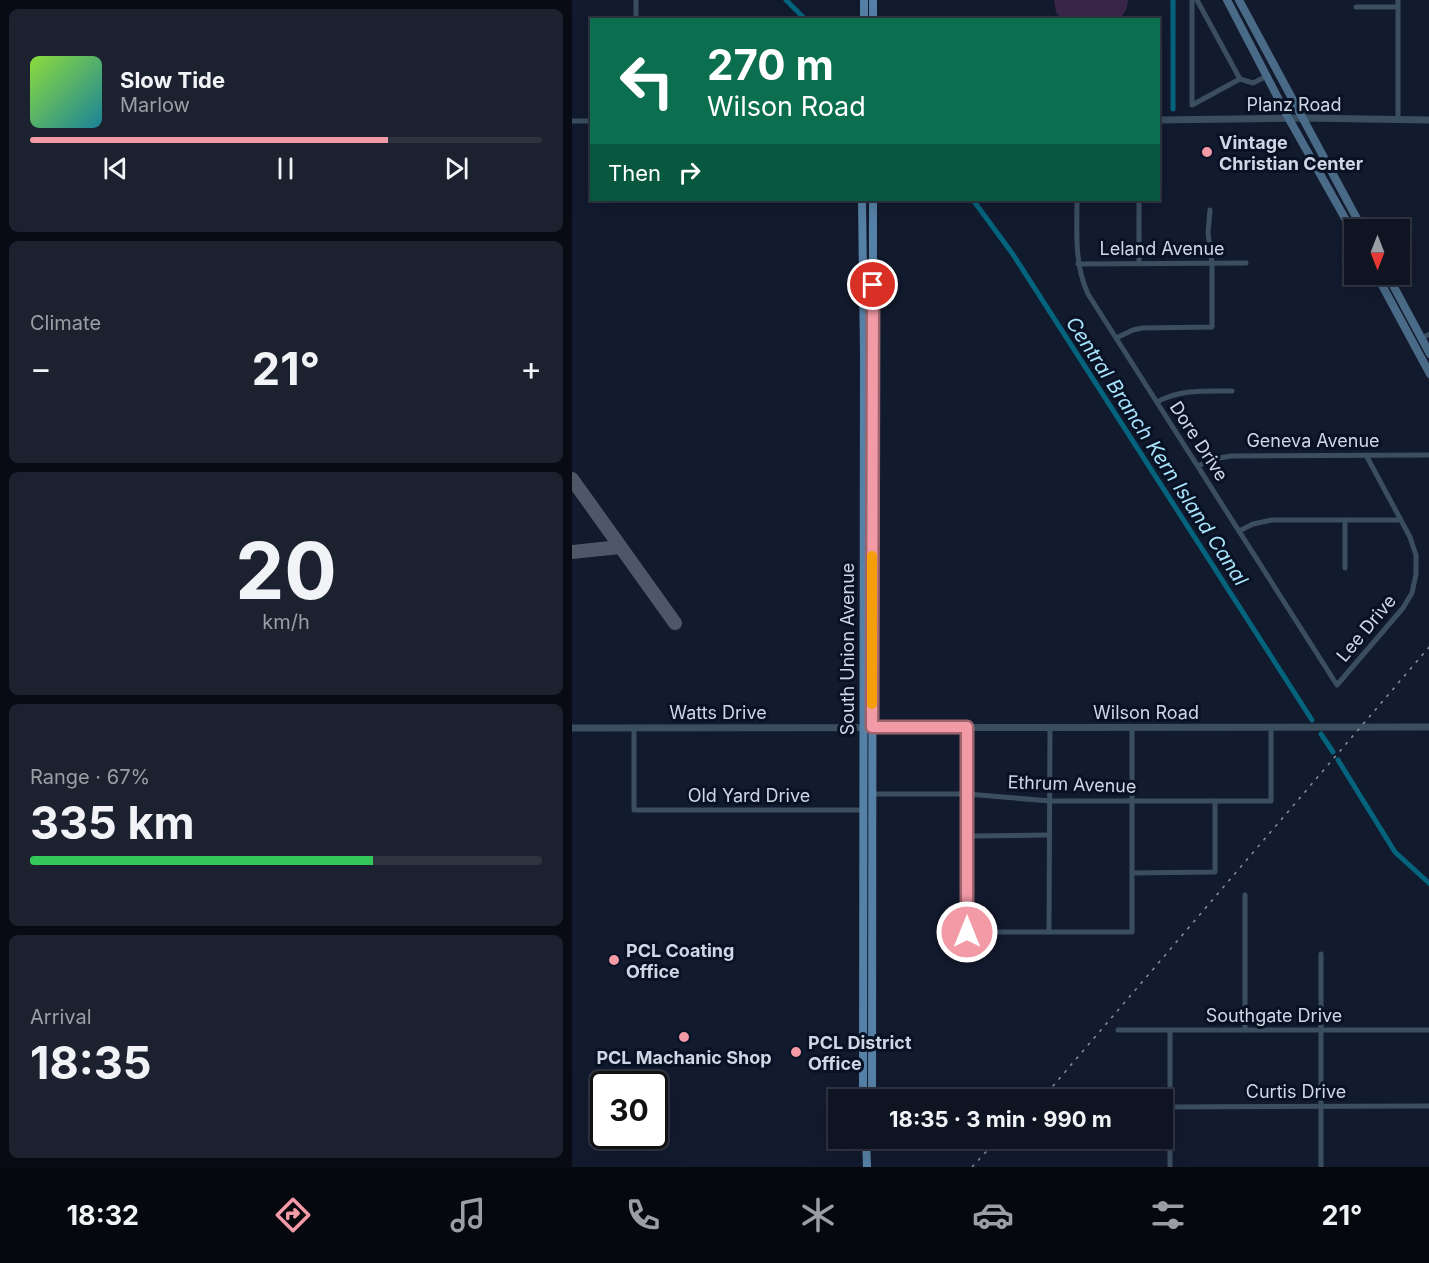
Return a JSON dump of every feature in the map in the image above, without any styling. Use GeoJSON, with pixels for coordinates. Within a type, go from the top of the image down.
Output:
{"type":"FeatureCollection","features":[{"type":"Feature","properties":{"kind":"main road"},"geometry":{"type":"LineString","coordinates":[[864,0],[864,18]]}},
{"type":"Feature","properties":{"kind":"main road"},"geometry":{"type":"LineString","coordinates":[[873,18],[874,0]]}},
{"type":"Feature","properties":{"kind":"main road"},"geometry":{"type":"LineString","coordinates":[[1228,0],[1289,118],[1345,219]]}},
{"type":"Feature","properties":{"kind":"main road"},"geometry":{"type":"LineString","coordinates":[[1239,0],[1356,219]]}},
{"type":"Feature","properties":{"kind":"main road","name":"South Union Avenue"},"geometry":{"type":"LineString","coordinates":[[862,201],[868,276],[873,405],[868,572]]}},
{"type":"Feature","properties":{"kind":"main road","name":"South Union Avenue"},"geometry":{"type":"LineString","coordinates":[[863,1089],[863,1022],[867,968],[872,794],[868,727],[864,352],[873,201]]}},
{"type":"Feature","properties":{"kind":"main road"},"geometry":{"type":"LineString","coordinates":[[1382,285],[1430,374]]}},
{"type":"Feature","properties":{"kind":"main road"},"geometry":{"type":"LineString","coordinates":[[1393,285],[1430,354]]}},
{"type":"Feature","properties":{"kind":"main road"},"geometry":{"type":"LineString","coordinates":[[864,352],[867,360],[868,392],[873,405]]}},
{"type":"Feature","properties":{"kind":"main road"},"geometry":{"type":"LineString","coordinates":[[864,424],[868,429],[868,465],[872,470]]}},
{"type":"Feature","properties":{"kind":"main road","name":"South Union Avenue"},"geometry":{"type":"LineString","coordinates":[[868,727],[863,810],[863,915],[868,922],[867,968],[872,1057],[871,1089]]}},
{"type":"Feature","properties":{"kind":"main road"},"geometry":{"type":"LineString","coordinates":[[863,1022],[868,1053],[872,1057]]}},
{"type":"Feature","properties":{"kind":"main road"},"geometry":{"type":"LineString","coordinates":[[863,1071],[869,1089]]}},
{"type":"Feature","properties":{"kind":"main road"},"geometry":{"type":"LineString","coordinates":[[864,1149],[865,1167]]}},
{"type":"Feature","properties":{"kind":"main road"},"geometry":{"type":"LineString","coordinates":[[872,1149],[872,1167]]}},
{"type":"Feature","properties":{"kind":"street"},"geometry":{"type":"LineString","coordinates":[[636,0],[636,18]]}},
{"type":"Feature","properties":{"kind":"street"},"geometry":{"type":"LineString","coordinates":[[1192,0],[1193,105],[1240,80],[1253,83],[1267,76]]}},
{"type":"Feature","properties":{"kind":"street"},"geometry":{"type":"LineString","coordinates":[[1197,0],[1240,80]]}},
{"type":"Feature","properties":{"kind":"street"},"geometry":{"type":"LineString","coordinates":[[1356,7],[1398,3],[1398,120]]}},
{"type":"Feature","properties":{"kind":"street","name":"Planz Road"},"geometry":{"type":"LineString","coordinates":[[1160,120],[1303,118],[1430,120]]}},
{"type":"Feature","properties":{"kind":"street"},"geometry":{"type":"LineString","coordinates":[[572,121],[590,121]]}},
{"type":"Feature","properties":{"kind":"street","name":"Dore Drive"},"geometry":{"type":"LineString","coordinates":[[1077,201],[1078,264],[1080,276],[1088,294],[1337,685]]}},
{"type":"Feature","properties":{"kind":"street"},"geometry":{"type":"LineString","coordinates":[[1139,201],[1139,264]]}},
{"type":"Feature","properties":{"kind":"street"},"geometry":{"type":"LineString","coordinates":[[1116,338],[1142,328],[1212,327],[1212,263],[1208,233],[1210,210]]}},
{"type":"Feature","properties":{"kind":"street","name":"Leland Avenue"},"geometry":{"type":"LineString","coordinates":[[1078,264],[1246,263]]}},
{"type":"Feature","properties":{"kind":"street"},"geometry":{"type":"LineString","coordinates":[[1421,338],[1430,334]]}},
{"type":"Feature","properties":{"kind":"street"},"geometry":{"type":"LineString","coordinates":[[1157,402],[1184,392],[1232,392]]}},
{"type":"Feature","properties":{"kind":"street","name":"Lee Drive"},"geometry":{"type":"LineString","coordinates":[[1337,685],[1403,608],[1412,593],[1416,574],[1416,555],[1410,537],[1366,455]]}},
{"type":"Feature","properties":{"kind":"street","name":"Geneva Avenue"},"geometry":{"type":"LineString","coordinates":[[1198,466],[1213,459],[1231,456],[1430,455]]}},
{"type":"Feature","properties":{"kind":"street"},"geometry":{"type":"LineString","coordinates":[[1239,531],[1253,524],[1272,520],[1400,520]]}},
{"type":"Feature","properties":{"kind":"street"},"geometry":{"type":"LineString","coordinates":[[1345,520],[1345,568]]}},
{"type":"Feature","properties":{"kind":"street","name":"Wilson Road"},"geometry":{"type":"LineString","coordinates":[[868,727],[1430,727]]}},
{"type":"Feature","properties":{"kind":"street","name":"Watts Drive"},"geometry":{"type":"LineString","coordinates":[[572,728],[868,727]]}},
{"type":"Feature","properties":{"kind":"street"},"geometry":{"type":"LineString","coordinates":[[967,727],[967,932],[1132,932],[1132,727]]}},
{"type":"Feature","properties":{"kind":"street"},"geometry":{"type":"LineString","coordinates":[[1049,932],[1050,727]]}},
{"type":"Feature","properties":{"kind":"street","name":"Ethrum Avenue"},"geometry":{"type":"LineString","coordinates":[[872,794],[967,794],[1050,801],[1271,801],[1271,727]]}},
{"type":"Feature","properties":{"kind":"street","name":"Old Yard Drive"},"geometry":{"type":"LineString","coordinates":[[634,728],[634,810],[863,810]]}},
{"type":"Feature","properties":{"kind":"street"},"geometry":{"type":"LineString","coordinates":[[1132,873],[1215,872],[1215,801]]}},
{"type":"Feature","properties":{"kind":"street"},"geometry":{"type":"LineString","coordinates":[[967,836],[1050,835]]}},
{"type":"Feature","properties":{"kind":"street"},"geometry":{"type":"LineString","coordinates":[[1245,896],[1245,1030]]}},
{"type":"Feature","properties":{"kind":"street"},"geometry":{"type":"LineString","coordinates":[[1321,954],[1321,1167]]}},
{"type":"Feature","properties":{"kind":"street","name":"Southgate Drive"},"geometry":{"type":"LineString","coordinates":[[1118,1030],[1430,1030]]}},
{"type":"Feature","properties":{"kind":"street"},"geometry":{"type":"LineString","coordinates":[[1167,1089],[1170,1030]]}},
{"type":"Feature","properties":{"kind":"street","name":"Curtis Drive"},"geometry":{"type":"LineString","coordinates":[[1173,1107],[1430,1106]]}},
{"type":"Feature","properties":{"kind":"street"},"geometry":{"type":"LineString","coordinates":[[1169,1149],[1170,1167]]}},
{"type":"Feature","properties":{"kind":"shaded area"},"geometry":{"type":"Polygon","coordinates":[[[1054,0],[1128,0],[1126,10],[1121,18],[1060,18],[1056,12],[1054,0]]]}},
{"type":"Feature","properties":{"kind":"waterway","name":"Central Branch Kern Island Canal"},"geometry":{"type":"LineString","coordinates":[[786,0],[804,18]]}},
{"type":"Feature","properties":{"kind":"waterway"},"geometry":{"type":"LineString","coordinates":[[1173,0],[1173,109]]}},
{"type":"Feature","properties":{"kind":"waterway","name":"Central Branch Kern Island Canal"},"geometry":{"type":"LineString","coordinates":[[974,201],[1012,253],[1312,720]]}},
{"type":"Feature","properties":{"kind":"waterway","name":"Central Branch Kern Island Canal"},"geometry":{"type":"LineString","coordinates":[[1321,734],[1333,752]]}},
{"type":"Feature","properties":{"kind":"waterway","name":"Central Branch Kern Island Canal"},"geometry":{"type":"LineString","coordinates":[[1338,760],[1395,852],[1430,884]]}},
{"type":"Feature","properties":{"kind":"taxiway"},"geometry":{"type":"LineString","coordinates":[[572,479],[675,623]]}},
{"type":"Feature","properties":{"kind":"taxiway"},"geometry":{"type":"LineString","coordinates":[[572,552],[620,547]]}},
{"type":"Feature","properties":{"kind":"railway"},"geometry":{"type":"LineString","coordinates":[[1050,1089],[1430,646]]}},
{"type":"Feature","properties":{"kind":"railway"},"geometry":{"type":"LineString","coordinates":[[972,1167],[989,1149]]}},
{"type":"Feature","properties":{"kind":"slow traffic"},"geometry":{"type":"LineString","coordinates":[[872,556],[872,704]]}},
{"type":"Feature","properties":{"kind":"place","name":"Vintage Christian Center"},"geometry":{"type":"Point","coordinates":[1207,152]}},
{"type":"Feature","properties":{"kind":"place","name":"PCL Coating Office"},"geometry":{"type":"Point","coordinates":[614,960]}},
{"type":"Feature","properties":{"kind":"place","name":"PCL Machanic Shop"},"geometry":{"type":"Point","coordinates":[684,1037]}},
{"type":"Feature","properties":{"kind":"place","name":"PCL District Office"},"geometry":{"type":"Point","coordinates":[796,1052]}},
{"type":"Feature","properties":{"kind":"route"},"geometry":{"type":"LineString","coordinates":[[873,285],[872,727],[967,727],[967,932]]}}]}
